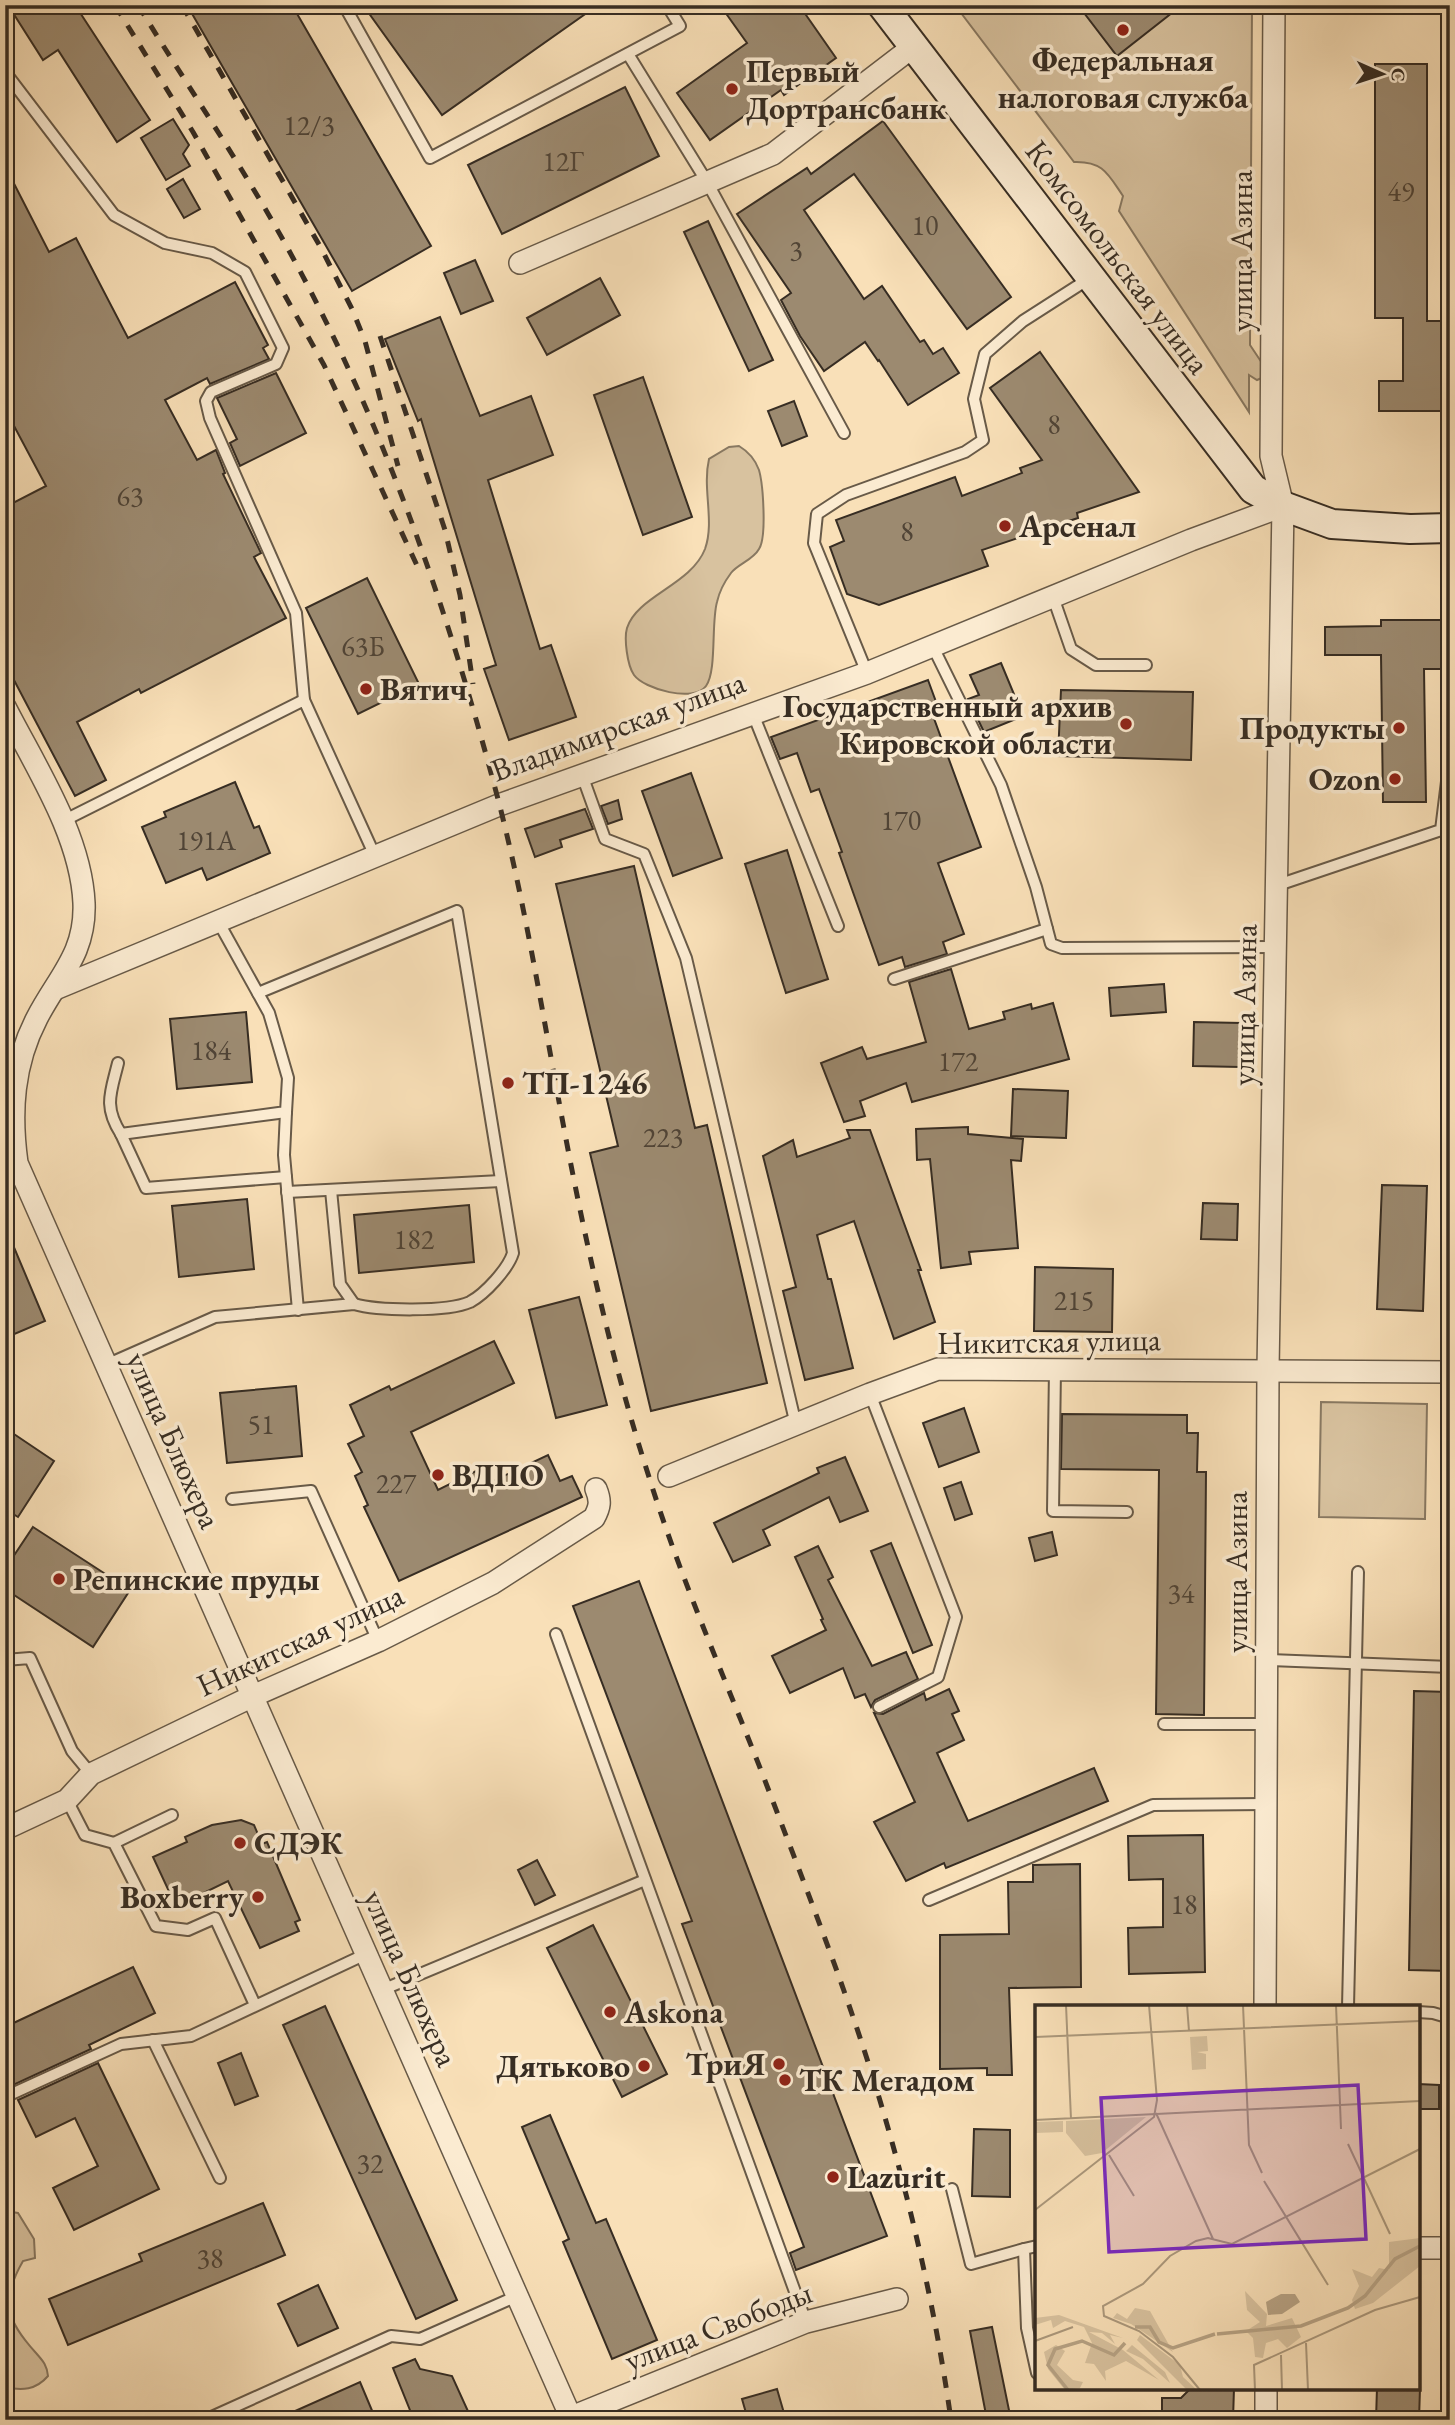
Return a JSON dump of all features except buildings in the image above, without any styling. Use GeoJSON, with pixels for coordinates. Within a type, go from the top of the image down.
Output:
{"type":"FeatureCollection","features":[{"type":"Feature","properties":{"kind":"main road","name":"Комсомольская улица"},"geometry":{"type":"LineString","coordinates":[[888,8],[914,46],[1252,489],[1283,506]]}},
{"type":"Feature","properties":{"kind":"main road"},"geometry":{"type":"LineString","coordinates":[[1283,506],[1332,524],[1410,529],[1450,528]]}},
{"type":"Feature","properties":{"kind":"street","name":"улица Азина"},"geometry":{"type":"LineString","coordinates":[[1265,2005],[1268,1370],[1283,506],[1271,456],[1273,5]]}},
{"type":"Feature","properties":{"kind":"street"},"geometry":{"type":"LineString","coordinates":[[520,263],[773,154],[914,46]]}},
{"type":"Feature","properties":{"kind":"street","name":"Владимирская улица"},"geometry":{"type":"LineString","coordinates":[[55,989],[499,805],[867,673],[1191,540],[1283,506]]}},
{"type":"Feature","properties":{"kind":"street","name":"улица Блюхера"},"geometry":{"type":"LineString","coordinates":[[5,708],[63,821],[82,881],[84,906],[82,934],[73,960],[32,1029],[9,1093],[17,1163],[569,2419]]}},
{"type":"Feature","properties":{"kind":"street","name":"Никитская улица"},"geometry":{"type":"LineString","coordinates":[[669,1476],[938,1369],[1450,1372]]}},
{"type":"Feature","properties":{"kind":"street","name":"Никитская улица"},"geometry":{"type":"LineString","coordinates":[[5,1829],[67,1800],[91,1774],[253,1696],[378,1641],[493,1583],[594,1518],[600,1508],[596,1489]]}},
{"type":"Feature","properties":{"kind":"street"},"geometry":{"type":"LineString","coordinates":[[1420,2248],[1450,2248]]}},
{"type":"Feature","properties":{"kind":"street","name":"улица Свободы"},"geometry":{"type":"LineString","coordinates":[[569,2419],[806,2322],[897,2299]]}},
{"type":"Feature","properties":{"kind":"street"},"geometry":{"type":"LineString","coordinates":[[1266,2390],[1266,2420]]}},
{"type":"Feature","properties":{"kind":"lane"},"geometry":{"type":"LineString","coordinates":[[344,5],[430,158],[680,26],[667,5]]}},
{"type":"Feature","properties":{"kind":"lane"},"geometry":{"type":"LineString","coordinates":[[628,54],[707,182],[844,433]]}},
{"type":"Feature","properties":{"kind":"lane"},"geometry":{"type":"LineString","coordinates":[[5,72],[114,215],[165,243],[212,253],[245,272],[283,348],[276,364],[211,392],[206,401],[210,418],[296,612],[304,700],[375,856]]}},
{"type":"Feature","properties":{"kind":"lane"},"geometry":{"type":"LineString","coordinates":[[867,673],[814,543],[817,514],[846,495],[965,452],[983,440],[974,399],[985,354],[1023,321],[1090,278]]}},
{"type":"Feature","properties":{"kind":"lane"},"geometry":{"type":"LineString","coordinates":[[1054,597],[1071,649],[1096,665],[1146,665]]}},
{"type":"Feature","properties":{"kind":"lane"},"geometry":{"type":"LineString","coordinates":[[933,647],[1001,785],[1036,887],[1051,944],[1062,948],[1276,947]]}},
{"type":"Feature","properties":{"kind":"lane"},"geometry":{"type":"LineString","coordinates":[[63,821],[304,700]]}},
{"type":"Feature","properties":{"kind":"lane"},"geometry":{"type":"LineString","coordinates":[[753,714],[838,926]]}},
{"type":"Feature","properties":{"kind":"lane"},"geometry":{"type":"LineString","coordinates":[[1278,885],[1445,828],[1450,757]]}},
{"type":"Feature","properties":{"kind":"lane"},"geometry":{"type":"LineString","coordinates":[[582,775],[605,839],[644,854],[686,958],[796,1425]]}},
{"type":"Feature","properties":{"kind":"lane"},"geometry":{"type":"LineString","coordinates":[[106,1365],[215,1317],[354,1304],[389,1311],[461,1305],[473,1301],[509,1266],[513,1253],[457,911],[258,993]]}},
{"type":"Feature","properties":{"kind":"lane"},"geometry":{"type":"LineString","coordinates":[[219,923],[269,1013],[288,1078],[284,1155],[298,1310]]}},
{"type":"Feature","properties":{"kind":"lane"},"geometry":{"type":"LineString","coordinates":[[894,979],[1047,929]]}},
{"type":"Feature","properties":{"kind":"lane"},"geometry":{"type":"LineString","coordinates":[[118,1063],[108,1102],[113,1122],[146,1188],[286,1177]]}},
{"type":"Feature","properties":{"kind":"lane"},"geometry":{"type":"LineString","coordinates":[[121,1134],[286,1112]]}},
{"type":"Feature","properties":{"kind":"lane"},"geometry":{"type":"LineString","coordinates":[[287,1192],[501,1181]]}},
{"type":"Feature","properties":{"kind":"lane"},"geometry":{"type":"LineString","coordinates":[[331,1190],[341,1284],[354,1304]]}},
{"type":"Feature","properties":{"kind":"lane"},"geometry":{"type":"LineString","coordinates":[[1055,1369],[1053,1511],[1127,1512]]}},
{"type":"Feature","properties":{"kind":"lane"},"geometry":{"type":"LineString","coordinates":[[870,1394],[956,1617],[938,1676],[879,1707]]}},
{"type":"Feature","properties":{"kind":"lane"},"geometry":{"type":"LineString","coordinates":[[232,1499],[311,1491],[378,1641]]}},
{"type":"Feature","properties":{"kind":"lane"},"geometry":{"type":"LineString","coordinates":[[1348,2005],[1358,1572]]}},
{"type":"Feature","properties":{"kind":"lane"},"geometry":{"type":"LineString","coordinates":[[556,1634],[806,2322]]}},
{"type":"Feature","properties":{"kind":"lane"},"geometry":{"type":"LineString","coordinates":[[5,1660],[30,1658],[72,1751],[91,1774]]}},
{"type":"Feature","properties":{"kind":"lane"},"geometry":{"type":"LineString","coordinates":[[1267,1660],[1450,1667]]}},
{"type":"Feature","properties":{"kind":"lane"},"geometry":{"type":"LineString","coordinates":[[1164,1724],[1266,1724]]}},
{"type":"Feature","properties":{"kind":"lane"},"geometry":{"type":"LineString","coordinates":[[67,1800],[85,1835],[114,1843],[172,1815]]}},
{"type":"Feature","properties":{"kind":"lane"},"geometry":{"type":"LineString","coordinates":[[929,1900],[1153,1805],[1266,1804]]}},
{"type":"Feature","properties":{"kind":"lane"},"geometry":{"type":"LineString","coordinates":[[114,1843],[156,1926],[188,1930],[215,1917],[255,2006]]}},
{"type":"Feature","properties":{"kind":"lane"},"geometry":{"type":"LineString","coordinates":[[382,1990],[645,1880]]}},
{"type":"Feature","properties":{"kind":"lane"},"geometry":{"type":"LineString","coordinates":[[5,2098],[121,2044],[191,2036],[366,1954]]}},
{"type":"Feature","properties":{"kind":"lane"},"geometry":{"type":"LineString","coordinates":[[1420,2012],[1450,2018]]}},
{"type":"Feature","properties":{"kind":"lane"},"geometry":{"type":"LineString","coordinates":[[153,2040],[220,2178]]}},
{"type":"Feature","properties":{"kind":"lane"},"geometry":{"type":"LineString","coordinates":[[952,2189],[971,2264],[1035,2246]]}},
{"type":"Feature","properties":{"kind":"lane"},"geometry":{"type":"LineString","coordinates":[[1024,2249],[1027,2328],[1035,2364]]}},
{"type":"Feature","properties":{"kind":"lane"},"geometry":{"type":"LineString","coordinates":[[205,2420],[391,2336],[420,2340],[517,2296]]}},
{"type":"Feature","properties":{"kind":"shaded area"},"geometry":{"type":"Polygon","coordinates":[[[955,5],[1252,5],[1250,345],[1264,366],[1264,377],[1257,380],[1249,375],[1249,412],[1119,211],[1123,196],[1113,181],[1104,170],[1092,164],[1074,162],[955,5]]]}},
{"type":"Feature","properties":{"kind":"shaded area"},"geometry":{"type":"Polygon","coordinates":[[[739,446],[756,462],[759,470],[764,510],[759,549],[731,573],[719,595],[715,611],[712,670],[706,686],[700,691],[681,694],[658,689],[634,675],[627,652],[627,628],[641,607],[677,581],[698,561],[708,538],[709,459],[729,447],[739,446]]]}},
{"type":"Feature","properties":{"kind":"shaded area"},"geometry":{"type":"Polygon","coordinates":[[[1321,1402],[1427,1404],[1425,1519],[1319,1517],[1321,1402]]]}},
{"type":"Feature","properties":{"kind":"shaded area"},"geometry":{"type":"Polygon","coordinates":[[[5,2211],[18,2213],[34,2239],[35,2258],[23,2261],[16,2275],[9,2299],[10,2310],[18,2330],[44,2363],[48,2376],[34,2387],[23,2389],[5,2387],[5,2211]]]}},
{"type":"Feature","properties":{"kind":"railway"},"geometry":{"type":"LineString","coordinates":[[115,5],[193,132],[324,365],[420,572]]}},
{"type":"Feature","properties":{"kind":"railway"},"geometry":{"type":"LineString","coordinates":[[138,5],[256,194],[326,322],[385,454],[436,591],[479,729],[509,844],[579,1205],[605,1322],[626,1400],[675,1553],[807,1891],[874,2081],[919,2249],[951,2420]]}},
{"type":"Feature","properties":{"kind":"railway"},"geometry":{"type":"LineString","coordinates":[[182,5],[321,248],[352,309],[365,341],[398,466]]}},
{"type":"Feature","properties":{"kind":"railway"},"geometry":{"type":"LineString","coordinates":[[380,336],[445,530],[460,595],[473,684]]}},
{"type":"Feature","properties":{"kind":"place","name":"Федеральная налоговая служба"},"geometry":{"type":"Point","coordinates":[1123,30]}},
{"type":"Feature","properties":{"kind":"place","name":"Первый Дортрансбанк"},"geometry":{"type":"Point","coordinates":[732,89]}},
{"type":"Feature","properties":{"kind":"place","name":"Арсенал"},"geometry":{"type":"Point","coordinates":[1005,526]}},
{"type":"Feature","properties":{"kind":"place","name":"Вятич"},"geometry":{"type":"Point","coordinates":[366,689]}},
{"type":"Feature","properties":{"kind":"place","name":"Государственный архив Кировской области"},"geometry":{"type":"Point","coordinates":[1126,724]}},
{"type":"Feature","properties":{"kind":"place","name":"Продукты"},"geometry":{"type":"Point","coordinates":[1399,728]}},
{"type":"Feature","properties":{"kind":"place","name":"Ozon"},"geometry":{"type":"Point","coordinates":[1395,779]}},
{"type":"Feature","properties":{"kind":"place","name":"ТП-1246"},"geometry":{"type":"Point","coordinates":[508,1083]}},
{"type":"Feature","properties":{"kind":"place","name":"ВДПО"},"geometry":{"type":"Point","coordinates":[438,1475]}},
{"type":"Feature","properties":{"kind":"place","name":"Репинские пруды"},"geometry":{"type":"Point","coordinates":[59,1579]}},
{"type":"Feature","properties":{"kind":"place","name":"СДЭК"},"geometry":{"type":"Point","coordinates":[240,1843]}},
{"type":"Feature","properties":{"kind":"place","name":"Boxberry"},"geometry":{"type":"Point","coordinates":[258,1897]}},
{"type":"Feature","properties":{"kind":"place","name":"Askona"},"geometry":{"type":"Point","coordinates":[610,2012]}},
{"type":"Feature","properties":{"kind":"place","name":"ТриЯ"},"geometry":{"type":"Point","coordinates":[779,2064]}},
{"type":"Feature","properties":{"kind":"place","name":"Дятьково"},"geometry":{"type":"Point","coordinates":[644,2066]}},
{"type":"Feature","properties":{"kind":"place","name":"ТК Мегадом"},"geometry":{"type":"Point","coordinates":[785,2080]}},
{"type":"Feature","properties":{"kind":"place","name":"Lazurit"},"geometry":{"type":"Point","coordinates":[833,2177]}}]}
